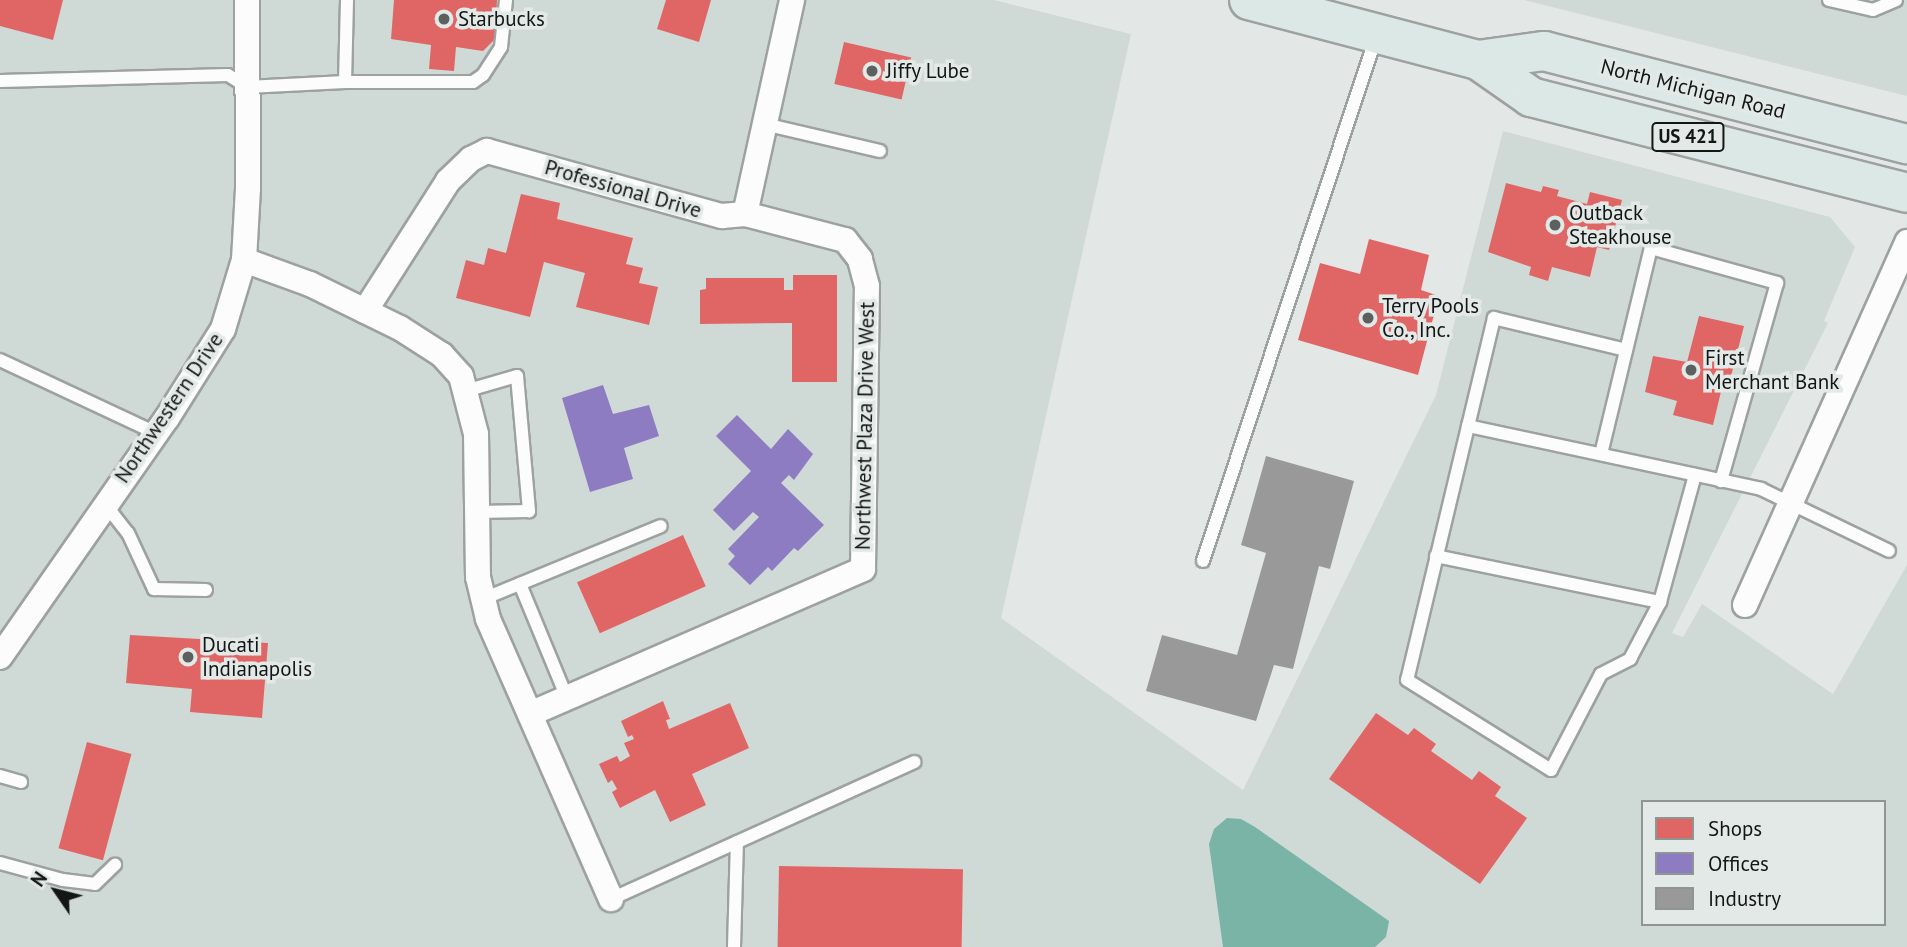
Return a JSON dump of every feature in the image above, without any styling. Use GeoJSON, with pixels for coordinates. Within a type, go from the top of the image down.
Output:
{"type":"FeatureCollection","features":[{"type":"Feature","properties":{"kind":"main road","name":"North Michigan Road"},"geometry":{"type":"LineString","coordinates":[[1249,0],[1478,60],[1531,97],[1907,193]]}},
{"type":"Feature","properties":{"kind":"main road","name":"North Michigan Road"},"geometry":{"type":"LineString","coordinates":[[1478,60],[1544,51],[1907,144]]}},
{"type":"Feature","properties":{"kind":"street","name":"Northwestern Drive"},"geometry":{"type":"LineString","coordinates":[[0,657],[156,433],[223,329],[244,260],[248,188],[247,0]]}},
{"type":"Feature","properties":{"kind":"street"},"geometry":{"type":"LineString","coordinates":[[745,214],[792,0]]}},
{"type":"Feature","properties":{"kind":"street","name":"Professional Drive"},"geometry":{"type":"LineString","coordinates":[[365,311],[448,181],[471,159],[488,151],[722,216],[745,214]]}},
{"type":"Feature","properties":{"kind":"street","name":"Northwest Plaza Drive West"},"geometry":{"type":"LineString","coordinates":[[530,714],[863,569],[867,286],[860,259],[845,240],[745,214]]}},
{"type":"Feature","properties":{"kind":"street"},"geometry":{"type":"LineString","coordinates":[[1745,605],[1907,242]]}},
{"type":"Feature","properties":{"kind":"street"},"geometry":{"type":"LineString","coordinates":[[244,260],[310,284],[365,311],[442,355],[461,376],[476,434],[478,577],[488,619],[611,899]]}},
{"type":"Feature","properties":{"kind":"lane"},"geometry":{"type":"LineString","coordinates":[[345,82],[347,0]]}},
{"type":"Feature","properties":{"kind":"lane"},"geometry":{"type":"LineString","coordinates":[[0,81],[228,75],[247,88],[345,82],[472,82],[483,75],[501,47],[506,0]]}},
{"type":"Feature","properties":{"kind":"lane"},"geometry":{"type":"LineString","coordinates":[[1829,0],[1873,10],[1896,0]]}},
{"type":"Feature","properties":{"kind":"lane"},"geometry":{"type":"LineString","coordinates":[[1203,561],[1377,33]]}},
{"type":"Feature","properties":{"kind":"lane"},"geometry":{"type":"LineString","coordinates":[[764,124],[880,151]]}},
{"type":"Feature","properties":{"kind":"lane"},"geometry":{"type":"LineString","coordinates":[[1601,454],[1651,248],[1777,283],[1721,481]]}},
{"type":"Feature","properties":{"kind":"lane"},"geometry":{"type":"LineString","coordinates":[[1626,350],[1494,318],[1407,680],[1551,770],[1601,674],[1630,659],[1660,602],[1695,475]]}},
{"type":"Feature","properties":{"kind":"lane"},"geometry":{"type":"LineString","coordinates":[[0,360],[156,433]]}},
{"type":"Feature","properties":{"kind":"lane"},"geometry":{"type":"LineString","coordinates":[[465,391],[517,376],[529,511],[476,512]]}},
{"type":"Feature","properties":{"kind":"lane"},"geometry":{"type":"LineString","coordinates":[[1468,426],[1761,489],[1889,551]]}},
{"type":"Feature","properties":{"kind":"lane"},"geometry":{"type":"LineString","coordinates":[[105,503],[128,533],[153,589],[206,590]]}},
{"type":"Feature","properties":{"kind":"lane"},"geometry":{"type":"LineString","coordinates":[[483,598],[661,526]]}},
{"type":"Feature","properties":{"kind":"lane"},"geometry":{"type":"LineString","coordinates":[[1436,556],[1660,602]]}},
{"type":"Feature","properties":{"kind":"lane"},"geometry":{"type":"LineString","coordinates":[[520,584],[567,698]]}},
{"type":"Feature","properties":{"kind":"lane"},"geometry":{"type":"LineString","coordinates":[[611,899],[915,762]]}},
{"type":"Feature","properties":{"kind":"lane"},"geometry":{"type":"LineString","coordinates":[[0,776],[21,782]]}},
{"type":"Feature","properties":{"kind":"lane"},"geometry":{"type":"LineString","coordinates":[[734,947],[737,842]]}},
{"type":"Feature","properties":{"kind":"lane"},"geometry":{"type":"LineString","coordinates":[[0,863],[63,880],[95,884],[116,865]]}},
{"type":"Feature","properties":{"kind":"shaded area"},"geometry":{"type":"Polygon","coordinates":[[[0,0],[994,0],[1131,34],[1001,618],[1243,790],[1436,395],[1503,131],[1830,217],[1855,247],[1824,321],[1828,323],[1672,633],[1683,637],[1702,604],[1833,694],[1907,565],[1907,947],[0,947],[0,0]]]}},
{"type":"Feature","properties":{"kind":"shaded area"},"geometry":{"type":"Polygon","coordinates":[[[1524,0],[1907,0],[1907,96],[1524,0]]]}},
{"type":"Feature","properties":{"kind":"shaded area"},"geometry":{"type":"Polygon","coordinates":[[[1227,818],[1241,819],[1255,827],[1389,921],[1386,937],[1375,947],[1223,947],[1209,844],[1214,829],[1227,818]]]}},
{"type":"Feature","properties":{"kind":"building: Shops"},"geometry":{"type":"Polygon","coordinates":[[[0,0],[63,0],[53,40],[0,26],[0,0]]]}},
{"type":"Feature","properties":{"kind":"building: Shops","name":"Starbucks"},"geometry":{"type":"Polygon","coordinates":[[[394,0],[497,0],[495,39],[483,51],[456,47],[454,71],[429,69],[431,45],[391,39],[394,0]]]}},
{"type":"Feature","properties":{"kind":"building: Shops"},"geometry":{"type":"Polygon","coordinates":[[[666,0],[711,0],[699,42],[657,29],[666,0]]]}},
{"type":"Feature","properties":{"kind":"building: Shops","name":"Jiffy Lube"},"geometry":{"type":"Polygon","coordinates":[[[844,42],[911,58],[902,99],[834,84],[844,42]]]}},
{"type":"Feature","properties":{"kind":"building: Shops","name":"Outback Steakhouse"},"geometry":{"type":"Polygon","coordinates":[[[1506,183],[1541,192],[1543,186],[1559,190],[1557,196],[1587,204],[1590,192],[1622,200],[1609,250],[1597,247],[1590,277],[1552,267],[1548,281],[1529,275],[1531,267],[1488,252],[1506,183]]]}},
{"type":"Feature","properties":{"kind":"building: Shops"},"geometry":{"type":"Polygon","coordinates":[[[521,194],[560,203],[557,219],[633,238],[626,264],[643,268],[639,283],[658,287],[649,325],[576,307],[585,273],[544,262],[530,317],[456,298],[466,260],[484,265],[488,248],[506,253],[521,194]]]}},
{"type":"Feature","properties":{"kind":"building: Shops","name":"Terry Pools Co., Inc."},"geometry":{"type":"Polygon","coordinates":[[[1369,239],[1429,255],[1421,290],[1439,296],[1418,375],[1298,340],[1320,263],[1360,274],[1369,239]]]}},
{"type":"Feature","properties":{"kind":"building: Shops"},"geometry":{"type":"Polygon","coordinates":[[[793,275],[837,275],[837,382],[792,382],[792,323],[700,324],[700,290],[706,289],[706,278],[784,278],[784,290],[793,290],[793,275]]]}},
{"type":"Feature","properties":{"kind":"building: Shops","name":"First Merchant Bank"},"geometry":{"type":"Polygon","coordinates":[[[1699,316],[1744,326],[1730,380],[1724,379],[1713,425],[1673,415],[1677,401],[1645,392],[1653,356],[1687,362],[1699,316]]]}},
{"type":"Feature","properties":{"kind":"building: Shops"},"geometry":{"type":"Polygon","coordinates":[[[683,535],[706,586],[600,633],[577,582],[683,535]]]}},
{"type":"Feature","properties":{"kind":"building: Shops"},"geometry":{"type":"Polygon","coordinates":[[[130,635],[268,643],[262,718],[190,712],[192,689],[126,683],[130,635]]]}},
{"type":"Feature","properties":{"kind":"building: Shops"},"geometry":{"type":"Polygon","coordinates":[[[663,701],[670,719],[666,720],[669,729],[730,703],[749,748],[692,774],[706,805],[670,822],[655,790],[620,808],[612,792],[617,789],[612,780],[608,783],[599,764],[617,756],[620,762],[630,756],[624,743],[634,739],[632,735],[628,737],[621,721],[663,701]]]}},
{"type":"Feature","properties":{"kind":"building: Shops"},"geometry":{"type":"Polygon","coordinates":[[[1376,713],[1408,735],[1414,728],[1436,744],[1431,751],[1472,780],[1479,771],[1501,787],[1495,796],[1527,818],[1480,884],[1329,779],[1376,713]]]}},
{"type":"Feature","properties":{"kind":"building: Shops"},"geometry":{"type":"Polygon","coordinates":[[[87,742],[131,754],[103,860],[59,848],[87,742]]]}},
{"type":"Feature","properties":{"kind":"building: Shops"},"geometry":{"type":"Polygon","coordinates":[[[779,866],[963,869],[962,947],[778,947],[779,866]]]}},
{"type":"Feature","properties":{"kind":"building: Offices"},"geometry":{"type":"Polygon","coordinates":[[[603,385],[613,414],[649,405],[659,436],[624,448],[633,479],[590,492],[562,398],[603,385]]]}},
{"type":"Feature","properties":{"kind":"building: Offices"},"geometry":{"type":"Polygon","coordinates":[[[737,415],[771,449],[788,429],[813,454],[794,480],[789,475],[781,483],[824,525],[798,551],[794,548],[772,571],[768,567],[750,585],[728,564],[735,556],[728,549],[759,517],[753,512],[734,531],[713,510],[751,471],[716,436],[737,415]]]}},
{"type":"Feature","properties":{"kind":"building: Industry"},"geometry":{"type":"Polygon","coordinates":[[[1266,456],[1354,481],[1330,569],[1319,566],[1293,669],[1274,665],[1256,721],[1146,691],[1162,635],[1237,655],[1266,553],[1241,545],[1266,456]]]}},
{"type":"Feature","properties":{"kind":"place","name":"Starbucks"},"geometry":{"type":"Point","coordinates":[444,19]}},
{"type":"Feature","properties":{"kind":"place","name":"Jiffy Lube"},"geometry":{"type":"Point","coordinates":[872,71]}},
{"type":"Feature","properties":{"kind":"place","name":"Outback Steakhouse"},"geometry":{"type":"Point","coordinates":[1555,225]}},
{"type":"Feature","properties":{"kind":"place","name":"Terry Pools Co., Inc."},"geometry":{"type":"Point","coordinates":[1368,318]}},
{"type":"Feature","properties":{"kind":"place","name":"First Merchant Bank"},"geometry":{"type":"Point","coordinates":[1691,370]}},
{"type":"Feature","properties":{"kind":"place","name":"Ducati Indianapolis"},"geometry":{"type":"Point","coordinates":[188,657]}}]}
